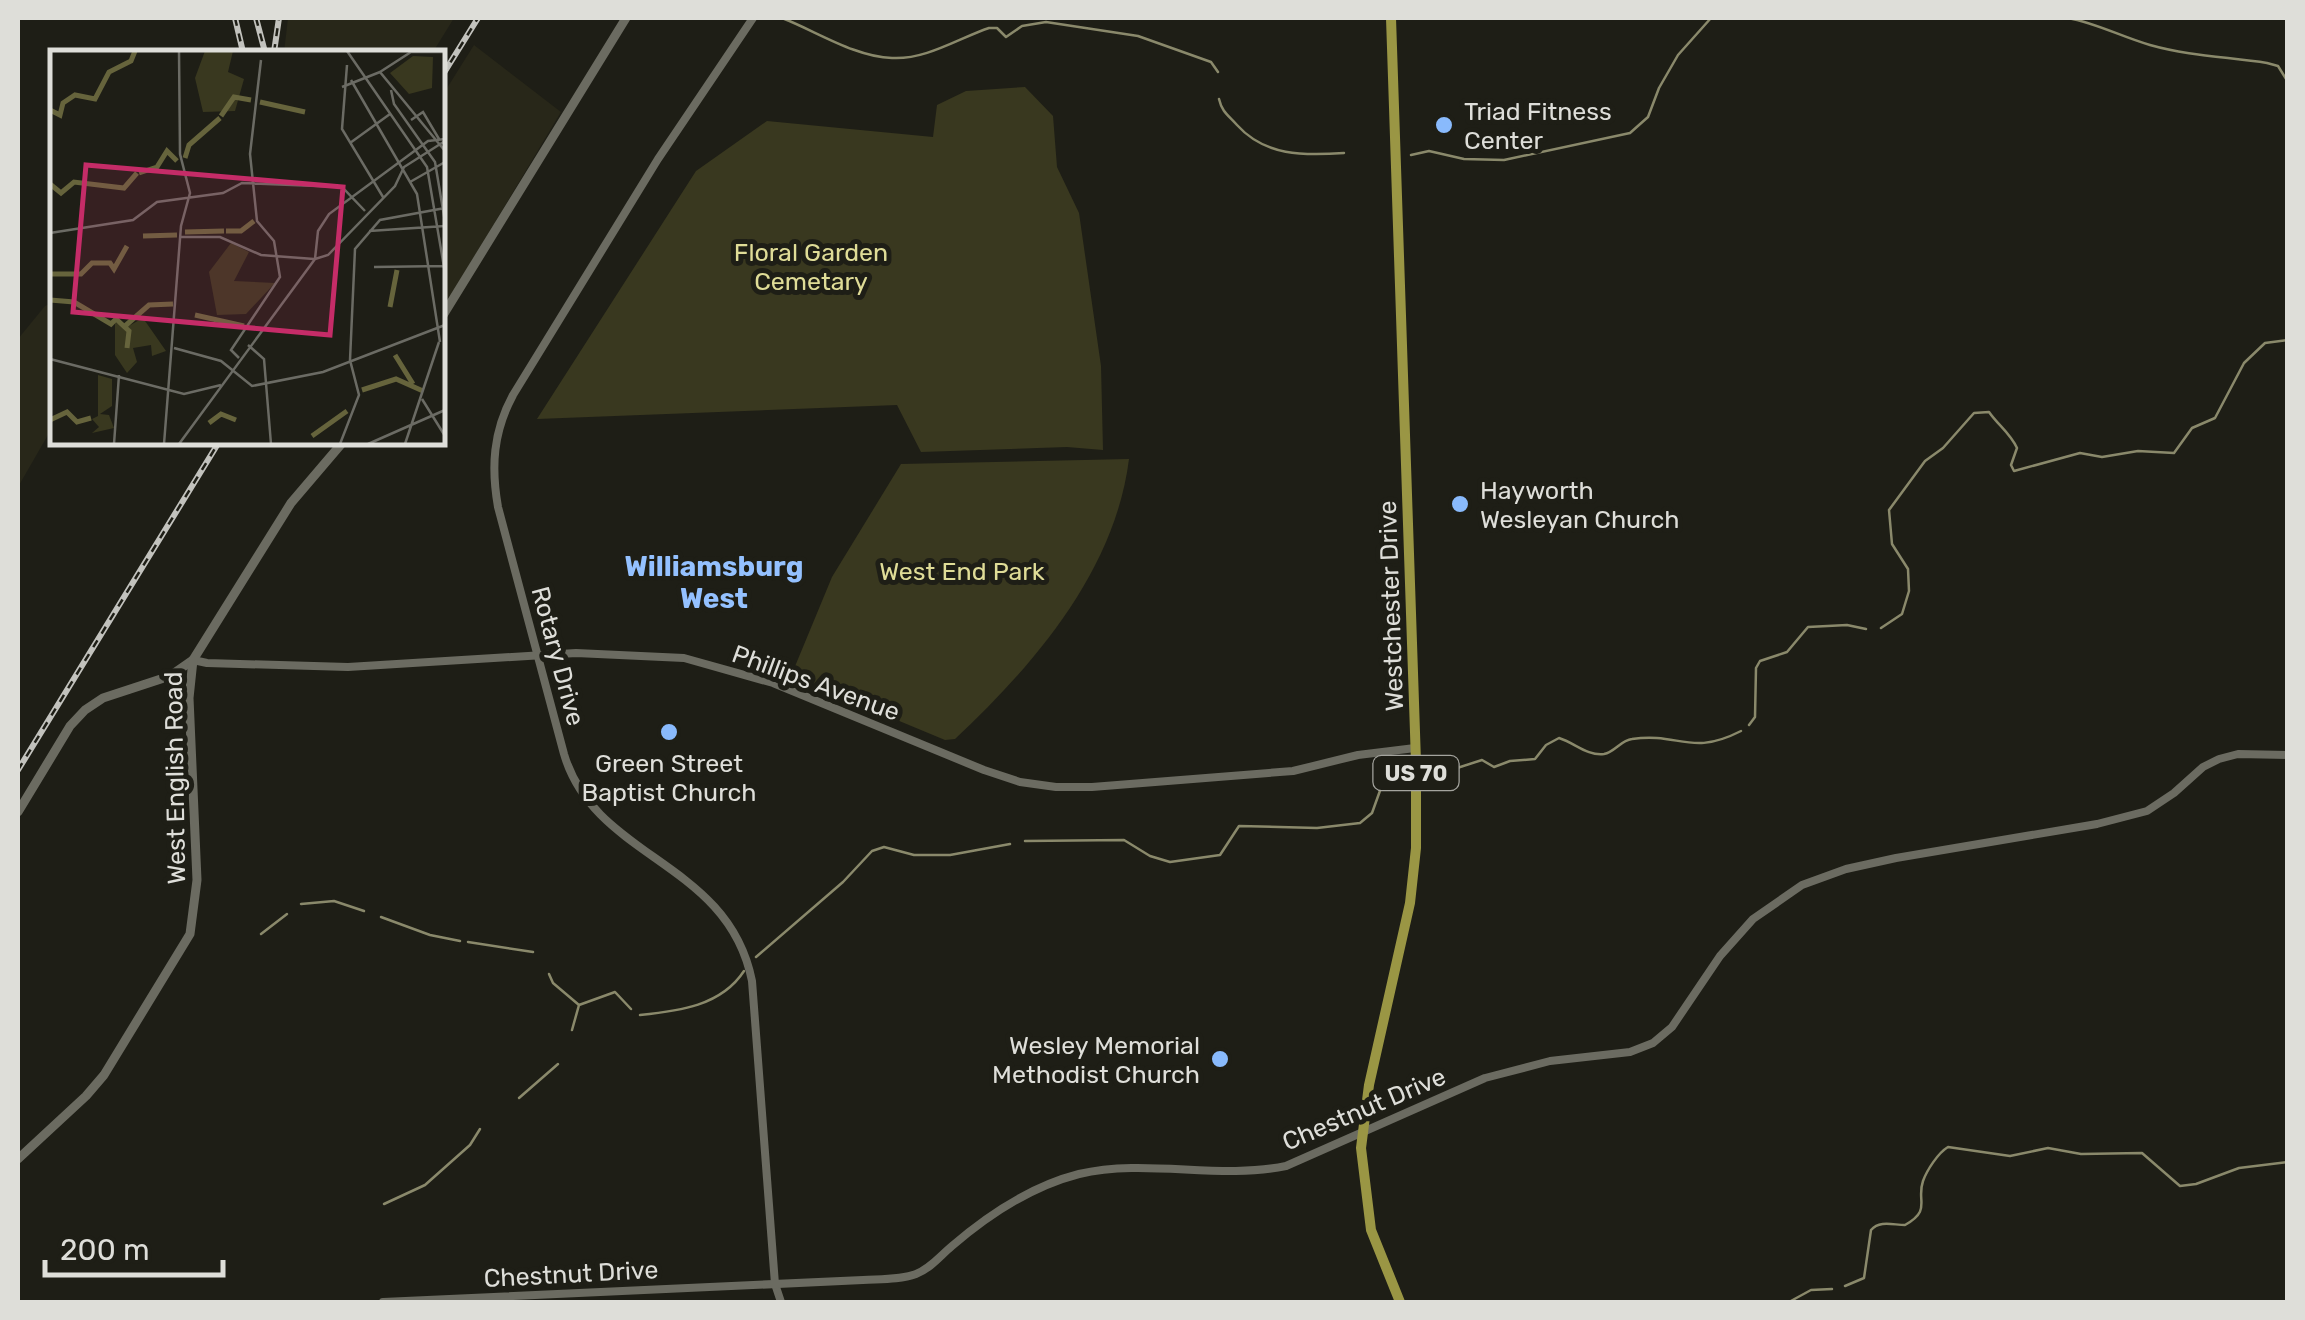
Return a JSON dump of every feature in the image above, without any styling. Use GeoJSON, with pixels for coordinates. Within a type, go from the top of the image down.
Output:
{"type":"FeatureCollection","features":[{"type":"Feature","properties":{"kind":"main road"},"geometry":{"type":"LineString","coordinates":[[445,312],[626,18]]}},
{"type":"Feature","properties":{"kind":"main road","name":"Westchester Drive"},"geometry":{"type":"LineString","coordinates":[[1391,18],[1416,748],[1416,848],[1410,904],[1369,1084],[1362,1162],[1371,1230],[1400,1302]]}},
{"type":"Feature","properties":{"kind":"main road","name":"West English Road"},"geometry":{"type":"LineString","coordinates":[[18,1159],[104,1075],[190,934],[197,880],[189,698],[193,660],[291,504],[340,445]]}},
{"type":"Feature","properties":{"kind":"main road"},"geometry":{"type":"LineString","coordinates":[[18,812],[70,726],[84,710],[110,695],[170,676],[193,660]]}},
{"type":"Feature","properties":{"kind":"main road"},"geometry":{"type":"LineString","coordinates":[[170,676],[180,681],[189,698]]}},
{"type":"Feature","properties":{"kind":"street","name":"Rotary Drive"},"geometry":{"type":"LineString","coordinates":[[753,18],[668,143],[545,340],[501,420],[494,460],[496,496],[568,769],[585,800],[630,841],[707,896],[744,951],[752,981],[776,1284],[781,1302]]}},
{"type":"Feature","properties":{"kind":"street","name":"Phillips Avenue"},"geometry":{"type":"LineString","coordinates":[[193,660],[348,667],[636,653],[684,658],[772,684],[984,770],[1020,782],[1056,787],[1292,771],[1358,755],[1416,748]]}},
{"type":"Feature","properties":{"kind":"street","name":"Chestnut Drive"},"geometry":{"type":"LineString","coordinates":[[383,1302],[876,1280],[917,1274],[1007,1206],[1080,1174],[1272,1168],[1299,1161],[1505,1072],[1550,1061],[1630,1052],[1672,1027],[1720,956],[1753,919],[1802,885],[1846,869],[1896,858],[2132,815],[2160,804],[2203,767],[2219,759],[2238,754],[2288,755]]}},
{"type":"Feature","properties":{"kind":"shaded area"},"geometry":{"type":"Polygon","coordinates":[[[288,18],[454,18],[434,50],[284,50],[288,18]]]}},
{"type":"Feature","properties":{"kind":"shaded area"},"geometry":{"type":"Polygon","coordinates":[[[474,45],[561,112],[445,306],[445,91],[474,45]]]}},
{"type":"Feature","properties":{"kind":"shaded area"},"geometry":{"type":"Polygon","coordinates":[[[50,304],[50,431],[18,487],[18,339],[50,304]]]}},
{"type":"Feature","properties":{"kind":"green space","name":"Floral Garden Cemetary"},"geometry":{"type":"Polygon","coordinates":[[[1025,87],[1053,116],[1057,167],[1079,213],[1101,366],[1103,450],[1067,447],[921,452],[897,405],[537,419],[696,171],[767,121],[933,137],[937,105],[966,91],[1025,87]]]}},
{"type":"Feature","properties":{"kind":"green space","name":"West End Park"},"geometry":{"type":"Polygon","coordinates":[[[1129,459],[1121,500],[1089,577],[1014,680],[955,739],[945,740],[791,676],[832,577],[901,464],[1129,459]]]}},
{"type":"Feature","properties":{"kind":"waterway"},"geometry":{"type":"LineString","coordinates":[[782,18],[850,48],[892,58],[930,52],[989,28],[997,28],[1006,37],[1022,26],[1046,22],[1138,36],[1211,62],[1218,72]]}},
{"type":"Feature","properties":{"kind":"waterway"},"geometry":{"type":"LineString","coordinates":[[1411,155],[1429,151],[1464,159],[1504,160],[1630,133],[1648,117],[1678,55],[1711,18]]}},
{"type":"Feature","properties":{"kind":"waterway"},"geometry":{"type":"LineString","coordinates":[[2068,18],[2165,49],[2278,66],[2288,82]]}},
{"type":"Feature","properties":{"kind":"waterway"},"geometry":{"type":"LineString","coordinates":[[1219,99],[1228,116],[1260,143],[1300,154],[1344,153]]}},
{"type":"Feature","properties":{"kind":"waterway"},"geometry":{"type":"LineString","coordinates":[[1881,628],[1902,614],[1909,591],[1908,569],[1892,544],[1889,510],[1925,461],[1943,448],[1974,413],[1989,412],[2011,438],[2017,448],[2011,465],[2014,471],[2080,453],[2102,457],[2138,451],[2174,453],[2192,428],[2215,418],[2244,363],[2265,343],[2288,340]]}},
{"type":"Feature","properties":{"kind":"waterway"},"geometry":{"type":"LineString","coordinates":[[1749,725],[1755,717],[1756,668],[1760,661],[1787,652],[1808,627],[1847,625],[1866,629]]}},
{"type":"Feature","properties":{"kind":"waterway"},"geometry":{"type":"LineString","coordinates":[[1429,765],[1454,769],[1482,760],[1494,767],[1535,759],[1546,745],[1559,738],[1604,754],[1632,739],[1697,743],[1724,739],[1741,731]]}},
{"type":"Feature","properties":{"kind":"waterway"},"geometry":{"type":"LineString","coordinates":[[1025,841],[1124,840],[1150,856],[1170,862],[1220,855],[1239,826],[1317,828],[1360,823],[1372,813],[1386,774],[1402,764]]}},
{"type":"Feature","properties":{"kind":"waterway"},"geometry":{"type":"LineString","coordinates":[[756,957],[843,882],[872,851],[884,847],[914,855],[950,855],[1010,844]]}},
{"type":"Feature","properties":{"kind":"waterway"},"geometry":{"type":"LineString","coordinates":[[301,904],[334,901],[364,911]]}},
{"type":"Feature","properties":{"kind":"waterway"},"geometry":{"type":"LineString","coordinates":[[261,934],[287,914]]}},
{"type":"Feature","properties":{"kind":"waterway"},"geometry":{"type":"LineString","coordinates":[[381,917],[460,941]]}},
{"type":"Feature","properties":{"kind":"waterway"},"geometry":{"type":"LineString","coordinates":[[468,942],[533,952]]}},
{"type":"Feature","properties":{"kind":"waterway"},"geometry":{"type":"LineString","coordinates":[[640,1015],[698,1005],[724,992],[744,971]]}},
{"type":"Feature","properties":{"kind":"waterway"},"geometry":{"type":"LineString","coordinates":[[549,974],[553,983],[579,1005]]}},
{"type":"Feature","properties":{"kind":"waterway"},"geometry":{"type":"LineString","coordinates":[[572,1030],[579,1005],[615,992],[631,1009]]}},
{"type":"Feature","properties":{"kind":"waterway"},"geometry":{"type":"LineString","coordinates":[[519,1098],[558,1064]]}},
{"type":"Feature","properties":{"kind":"waterway"},"geometry":{"type":"LineString","coordinates":[[384,1204],[425,1185],[470,1145],[480,1129]]}},
{"type":"Feature","properties":{"kind":"waterway"},"geometry":{"type":"LineString","coordinates":[[1845,1286],[1864,1278],[1871,1230],[1883,1224],[1905,1225],[1918,1215],[1925,1177],[1948,1147],[2010,1156],[2048,1148],[2081,1154],[2142,1153],[2180,1186],[2239,1168],[2288,1162]]}},
{"type":"Feature","properties":{"kind":"waterway"},"geometry":{"type":"LineString","coordinates":[[1789,1302],[1811,1290],[1832,1289]]}},
{"type":"Feature","properties":{"kind":"railway"},"geometry":{"type":"LineString","coordinates":[[235,18],[243,50]]}},
{"type":"Feature","properties":{"kind":"railway"},"geometry":{"type":"LineString","coordinates":[[256,18],[264,50]]}},
{"type":"Feature","properties":{"kind":"railway"},"geometry":{"type":"LineString","coordinates":[[274,50],[279,18]]}},
{"type":"Feature","properties":{"kind":"railway"},"geometry":{"type":"LineString","coordinates":[[445,71],[478,18]]}},
{"type":"Feature","properties":{"kind":"railway"},"geometry":{"type":"LineString","coordinates":[[18,770],[217,445]]}},
{"type":"Feature","properties":{"kind":"place","name":"Triad Fitness Center"},"geometry":{"type":"Point","coordinates":[1444,125]}},
{"type":"Feature","properties":{"kind":"place","name":"Hayworth Wesleyan Church"},"geometry":{"type":"Point","coordinates":[1460,504]}},
{"type":"Feature","properties":{"kind":"place","name":"Green Street Baptist Church"},"geometry":{"type":"Point","coordinates":[669,732]}},
{"type":"Feature","properties":{"kind":"place","name":"Wesley Memorial Methodist Church"},"geometry":{"type":"Point","coordinates":[1220,1059]}},
{"type":"Feature","properties":{"kind":"district","name":"Williamsburg West"},"geometry":{"type":"Point","coordinates":[714,582]}}]}
